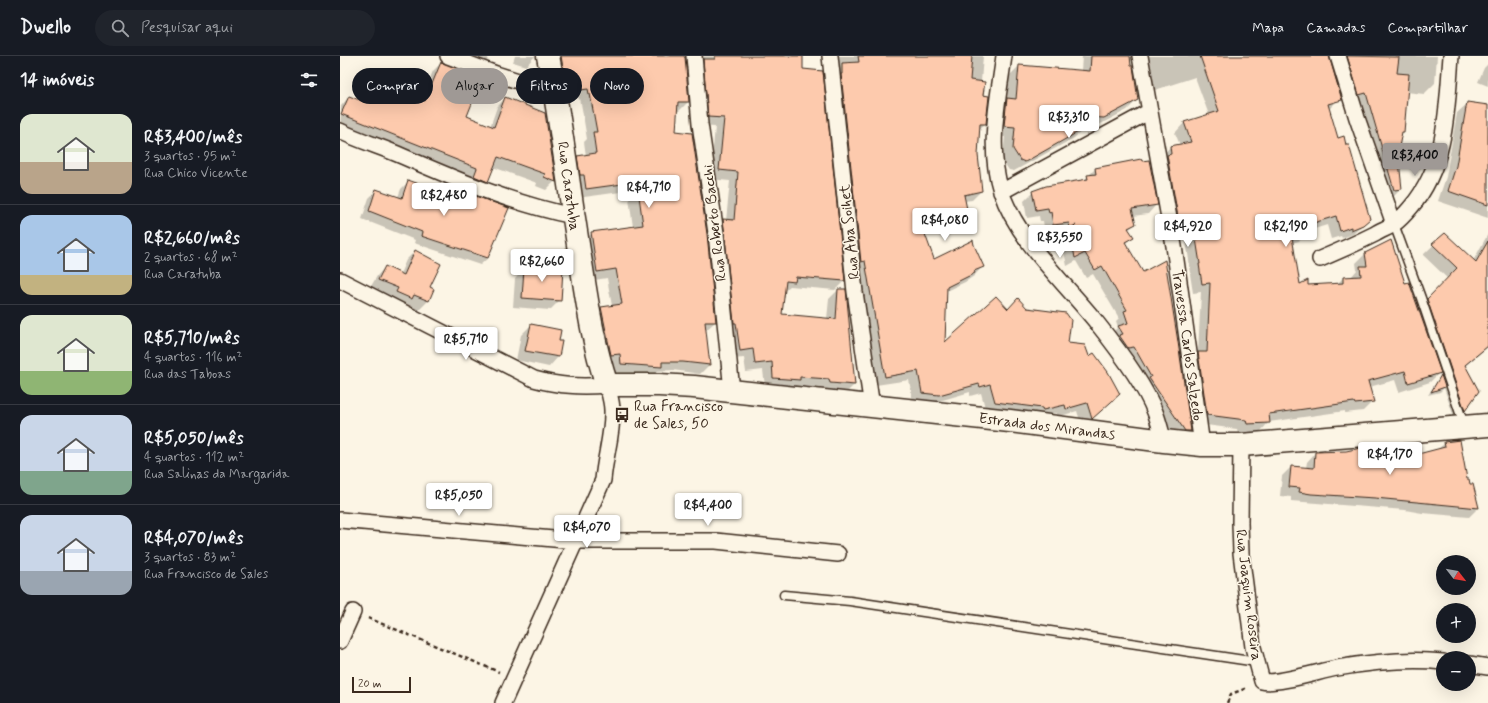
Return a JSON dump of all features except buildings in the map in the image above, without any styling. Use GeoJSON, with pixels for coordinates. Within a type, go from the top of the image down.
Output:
{"type":"FeatureCollection","features":[{"type":"Feature","properties":{"kind":"street"},"geometry":{"type":"LineString","coordinates":[[448,56],[516,80]]}},
{"type":"Feature","properties":{"kind":"street","name":"Rua Caratuba"},"geometry":{"type":"LineString","coordinates":[[548,56],[551,68]]}},
{"type":"Feature","properties":{"kind":"street","name":"Rua Roberto Bacchi"},"geometry":{"type":"LineString","coordinates":[[694,56],[699,111],[716,233],[732,391]]}},
{"type":"Feature","properties":{"kind":"street","name":"Rua Aba Soihet"},"geometry":{"type":"LineString","coordinates":[[830,56],[855,292],[872,407]]}},
{"type":"Feature","properties":{"kind":"street"},"geometry":{"type":"LineString","coordinates":[[1004,56],[994,135],[994,154],[1001,192],[1009,210],[1027,240],[1097,323],[1142,385],[1155,411],[1164,441]]}},
{"type":"Feature","properties":{"kind":"street","name":"Travessa Carlos Salzedo"},"geometry":{"type":"LineString","coordinates":[[1140,56],[1174,246],[1202,445]]}},
{"type":"Feature","properties":{"kind":"street"},"geometry":{"type":"LineString","coordinates":[[1338,56],[1357,118],[1394,224]]}},
{"type":"Feature","properties":{"kind":"street"},"geometry":{"type":"LineString","coordinates":[[1320,259],[1394,224],[1403,217],[1420,196],[1430,179],[1440,151],[1451,56]]}},
{"type":"Feature","properties":{"kind":"street","name":"Rua Caratuba"},"geometry":{"type":"LineString","coordinates":[[558,104],[573,216],[596,348],[606,385]]}},
{"type":"Feature","properties":{"kind":"street"},"geometry":{"type":"LineString","coordinates":[[1001,192],[1150,111]]}},
{"type":"Feature","properties":{"kind":"street"},"geometry":{"type":"LineString","coordinates":[[340,131],[494,192],[534,206],[573,216]]}},
{"type":"Feature","properties":{"kind":"street"},"geometry":{"type":"LineString","coordinates":[[340,280],[534,379],[555,385],[606,385],[612,409],[611,428],[603,480],[503,703]]}},
{"type":"Feature","properties":{"kind":"street","name":"Estrada dos Mirandas"},"geometry":{"type":"LineString","coordinates":[[606,385],[659,385],[732,391],[1010,421],[1202,445],[1241,445],[1480,423]]}},
{"type":"Feature","properties":{"kind":"street","name":"Rua Joaquim Roseira"},"geometry":{"type":"LineString","coordinates":[[1241,445],[1241,553],[1248,611],[1262,681],[1279,680],[1336,668],[1388,660],[1436,661]]}},
{"type":"Feature","properties":{"kind":"street"},"geometry":{"type":"LineString","coordinates":[[340,520],[576,541],[716,541],[838,554]]}},
{"type":"Feature","properties":{"kind":"street"},"geometry":{"type":"LineString","coordinates":[[340,641],[353,612]]}},
{"type":"Feature","properties":{"kind":"street"},"geometry":{"type":"LineString","coordinates":[[1476,665],[1488,667]]}},
{"type":"Feature","properties":{"kind":"lane"},"geometry":{"type":"LineString","coordinates":[[1394,224],[1421,298],[1480,423]]}},
{"type":"Feature","properties":{"kind":"lane"},"geometry":{"type":"LineString","coordinates":[[784,595],[850,601],[1257,662]]}},
{"type":"Feature","properties":{"kind":"path"},"geometry":{"type":"LineString","coordinates":[[353,612],[514,678]]}},
{"type":"Feature","properties":{"kind":"path"},"geometry":{"type":"LineString","coordinates":[[1227,703],[1231,694],[1262,681]]}},
{"type":"Feature","properties":{"kind":"place","name":"Rua Francisco de Sales, 50"},"geometry":{"type":"Point","coordinates":[622,415]}}]}
